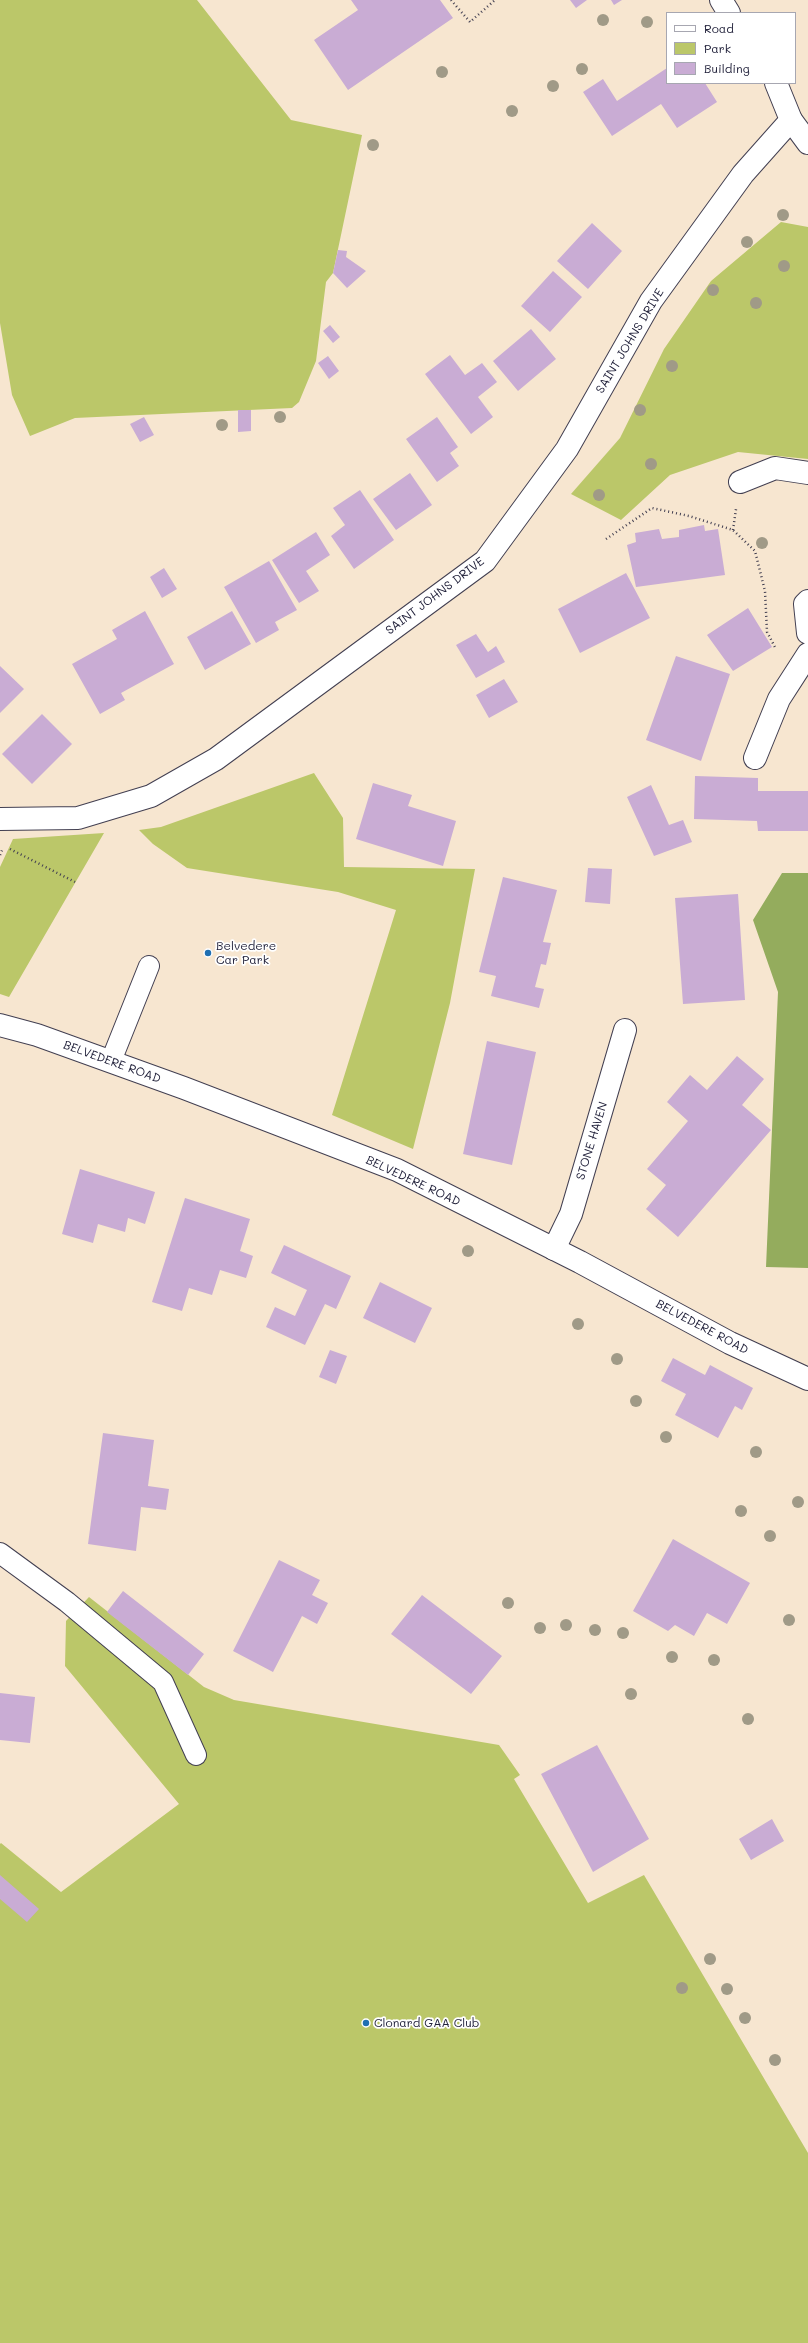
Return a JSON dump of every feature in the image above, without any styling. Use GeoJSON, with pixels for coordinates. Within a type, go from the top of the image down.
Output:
{"type":"FeatureCollection","features":[{"type":"Feature","properties":{"kind":"street"},"geometry":{"type":"LineString","coordinates":[[721,0],[728,12]]}},
{"type":"Feature","properties":{"kind":"street"},"geometry":{"type":"LineString","coordinates":[[776,84],[791,120],[808,143]]}},
{"type":"Feature","properties":{"kind":"street","name":"SAINT JOHNS DRIVE"},"geometry":{"type":"LineString","coordinates":[[0,819],[78,818],[152,796],[216,759],[485,561],[567,449],[651,301],[743,174],[791,120]]}},
{"type":"Feature","properties":{"kind":"street"},"geometry":{"type":"LineString","coordinates":[[740,482],[775,468],[808,473]]}},
{"type":"Feature","properties":{"kind":"street"},"geometry":{"type":"LineString","coordinates":[[808,601],[805,604],[808,633]]}},
{"type":"Feature","properties":{"kind":"street"},"geometry":{"type":"LineString","coordinates":[[755,758],[779,698],[808,654]]}},
{"type":"Feature","properties":{"kind":"street","name":"BELVEDERE ROAD"},"geometry":{"type":"LineString","coordinates":[[0,1025],[37,1035],[111,1061],[397,1170],[554,1249],[730,1342],[808,1379]]}},
{"type":"Feature","properties":{"kind":"street","name":"STONE HAVEN"},"geometry":{"type":"LineString","coordinates":[[554,1249],[571,1214],[625,1030]]}},
{"type":"Feature","properties":{"kind":"lane"},"geometry":{"type":"LineString","coordinates":[[111,1061],[149,966]]}},
{"type":"Feature","properties":{"kind":"lane"},"geometry":{"type":"LineString","coordinates":[[0,1553],[68,1602],[163,1682],[196,1755]]}},
{"type":"Feature","properties":{"kind":"path"},"geometry":{"type":"LineString","coordinates":[[451,0],[470,22],[495,0]]}},
{"type":"Feature","properties":{"kind":"path"},"geometry":{"type":"LineString","coordinates":[[606,539],[652,508],[689,516],[733,530],[755,551],[765,591],[767,632],[778,653]]}},
{"type":"Feature","properties":{"kind":"path"},"geometry":{"type":"LineString","coordinates":[[4,846],[75,882]]}},
{"type":"Feature","properties":{"kind":"green space"},"geometry":{"type":"Polygon","coordinates":[[[0,0],[197,0],[291,120],[362,135],[333,273],[326,282],[316,361],[299,402],[292,408],[75,418],[30,436],[12,395],[0,323],[0,0]]]}},
{"type":"Feature","properties":{"kind":"green space"},"geometry":{"type":"Polygon","coordinates":[[[781,222],[808,227],[808,459],[738,452],[670,475],[621,520],[571,494],[620,438],[664,349],[711,281],[781,222]]]}},
{"type":"Feature","properties":{"kind":"green space"},"geometry":{"type":"Polygon","coordinates":[[[314,773],[343,818],[344,867],[475,869],[450,1003],[413,1149],[332,1115],[396,910],[338,892],[187,868],[153,844],[139,830],[161,827],[314,773]]]}},
{"type":"Feature","properties":{"kind":"green space"},"geometry":{"type":"Polygon","coordinates":[[[104,833],[9,997],[0,994],[0,867],[13,839],[104,833]]]}},
{"type":"Feature","properties":{"kind":"green space"},"geometry":{"type":"Polygon","coordinates":[[[782,873],[808,873],[808,1268],[766,1267],[778,992],[753,920],[782,873]]]}},
{"type":"Feature","properties":{"kind":"green space","name":"Clonard GAA Club"},"geometry":{"type":"Polygon","coordinates":[[[89,1597],[204,1687],[234,1700],[499,1745],[520,1775],[514,1779],[588,1903],[644,1875],[808,2153],[808,2343],[0,2343],[0,1844],[1,1843],[61,1892],[179,1804],[65,1666],[66,1621],[89,1597]]]}},
{"type":"Feature","properties":{"kind":"building"},"geometry":{"type":"Polygon","coordinates":[[[351,0],[440,0],[453,18],[348,90],[314,40],[358,10],[351,0]]]}},
{"type":"Feature","properties":{"kind":"building"},"geometry":{"type":"Polygon","coordinates":[[[570,0],[587,0],[576,8],[570,0]]]}},
{"type":"Feature","properties":{"kind":"building"},"geometry":{"type":"Polygon","coordinates":[[[611,0],[622,0],[614,5],[611,0]]]}},
{"type":"Feature","properties":{"kind":"building"},"geometry":{"type":"Polygon","coordinates":[[[666,69],[666,84],[706,84],[717,102],[677,128],[661,104],[612,136],[583,92],[603,79],[617,101],[666,69]]]}},
{"type":"Feature","properties":{"kind":"building"},"geometry":{"type":"Polygon","coordinates":[[[592,223],[622,251],[588,289],[557,261],[592,223]]]}},
{"type":"Feature","properties":{"kind":"building"},"geometry":{"type":"Polygon","coordinates":[[[338,250],[347,251],[346,257],[366,271],[347,288],[333,273],[338,250]]]}},
{"type":"Feature","properties":{"kind":"building"},"geometry":{"type":"Polygon","coordinates":[[[553,271],[582,297],[550,332],[521,306],[553,271]]]}},
{"type":"Feature","properties":{"kind":"building"},"geometry":{"type":"Polygon","coordinates":[[[330,325],[340,337],[333,343],[323,331],[330,325]]]}},
{"type":"Feature","properties":{"kind":"building"},"geometry":{"type":"Polygon","coordinates":[[[531,329],[556,359],[518,391],[493,361],[531,329]]]}},
{"type":"Feature","properties":{"kind":"building"},"geometry":{"type":"Polygon","coordinates":[[[450,355],[465,375],[482,363],[497,382],[478,397],[493,417],[471,434],[425,374],[450,355]]]}},
{"type":"Feature","properties":{"kind":"building"},"geometry":{"type":"Polygon","coordinates":[[[328,356],[339,371],[329,379],[318,363],[328,356]]]}},
{"type":"Feature","properties":{"kind":"building"},"geometry":{"type":"Polygon","coordinates":[[[238,410],[251,410],[251,431],[238,432],[238,410]]]}},
{"type":"Feature","properties":{"kind":"building"},"geometry":{"type":"Polygon","coordinates":[[[144,417],[154,435],[140,442],[130,424],[144,417]]]}},
{"type":"Feature","properties":{"kind":"building"},"geometry":{"type":"Polygon","coordinates":[[[437,417],[458,447],[450,453],[459,466],[437,482],[406,439],[437,417]]]}},
{"type":"Feature","properties":{"kind":"building"},"geometry":{"type":"Polygon","coordinates":[[[410,473],[432,505],[396,530],[373,499],[410,473]]]}},
{"type":"Feature","properties":{"kind":"building"},"geometry":{"type":"Polygon","coordinates":[[[360,490],[394,540],[354,569],[331,536],[345,525],[333,508],[360,490]]]}},
{"type":"Feature","properties":{"kind":"building"},"geometry":{"type":"Polygon","coordinates":[[[704,525],[705,531],[718,529],[725,575],[636,587],[627,545],[636,542],[635,533],[659,529],[662,539],[679,537],[679,530],[704,525]]]}},
{"type":"Feature","properties":{"kind":"building"},"geometry":{"type":"Polygon","coordinates":[[[316,532],[330,555],[306,571],[319,591],[299,603],[272,560],[316,532]]]}},
{"type":"Feature","properties":{"kind":"building"},"geometry":{"type":"Polygon","coordinates":[[[269,561],[297,610],[275,622],[279,630],[256,643],[224,587],[269,561]]]}},
{"type":"Feature","properties":{"kind":"building"},"geometry":{"type":"Polygon","coordinates":[[[164,568],[177,589],[162,598],[150,577],[164,568]]]}},
{"type":"Feature","properties":{"kind":"building"},"geometry":{"type":"Polygon","coordinates":[[[626,573],[650,618],[580,653],[558,609],[626,573]]]}},
{"type":"Feature","properties":{"kind":"building"},"geometry":{"type":"Polygon","coordinates":[[[748,608],[772,647],[733,671],[707,635],[748,608]]]}},
{"type":"Feature","properties":{"kind":"building"},"geometry":{"type":"Polygon","coordinates":[[[145,611],[174,664],[121,693],[125,700],[100,714],[72,664],[117,639],[112,630],[145,611]]]}},
{"type":"Feature","properties":{"kind":"building"},"geometry":{"type":"Polygon","coordinates":[[[232,611],[251,644],[205,670],[187,637],[232,611]]]}},
{"type":"Feature","properties":{"kind":"building"},"geometry":{"type":"Polygon","coordinates":[[[476,634],[488,652],[496,646],[505,662],[476,678],[456,645],[476,634]]]}},
{"type":"Feature","properties":{"kind":"building"},"geometry":{"type":"Polygon","coordinates":[[[676,656],[730,674],[701,761],[646,740],[676,656]]]}},
{"type":"Feature","properties":{"kind":"building"},"geometry":{"type":"Polygon","coordinates":[[[0,666],[24,689],[0,713],[0,666]]]}},
{"type":"Feature","properties":{"kind":"building"},"geometry":{"type":"Polygon","coordinates":[[[504,679],[518,702],[489,718],[476,695],[504,679]]]}},
{"type":"Feature","properties":{"kind":"building"},"geometry":{"type":"Polygon","coordinates":[[[42,714],[72,744],[32,784],[2,754],[42,714]]]}},
{"type":"Feature","properties":{"kind":"building"},"geometry":{"type":"Polygon","coordinates":[[[695,776],[758,778],[758,791],[808,791],[808,831],[758,831],[757,821],[694,819],[695,776]]]}},
{"type":"Feature","properties":{"kind":"building"},"geometry":{"type":"Polygon","coordinates":[[[373,783],[412,795],[408,806],[456,821],[443,866],[356,839],[373,783]]]}},
{"type":"Feature","properties":{"kind":"building"},"geometry":{"type":"Polygon","coordinates":[[[651,785],[669,825],[683,820],[692,842],[654,856],[627,797],[651,785]]]}},
{"type":"Feature","properties":{"kind":"building"},"geometry":{"type":"Polygon","coordinates":[[[588,868],[612,869],[610,904],[585,902],[588,868]]]}},
{"type":"Feature","properties":{"kind":"building"},"geometry":{"type":"Polygon","coordinates":[[[503,877],[557,890],[543,942],[551,943],[546,965],[541,964],[535,987],[544,989],[539,1008],[491,996],[496,976],[479,972],[503,877]]]}},
{"type":"Feature","properties":{"kind":"building"},"geometry":{"type":"Polygon","coordinates":[[[738,894],[745,1000],[683,1004],[675,898],[738,894]]]}},
{"type":"Feature","properties":{"kind":"building"},"geometry":{"type":"Polygon","coordinates":[[[487,1041],[536,1052],[512,1165],[463,1154],[487,1041]]]}},
{"type":"Feature","properties":{"kind":"building"},"geometry":{"type":"Polygon","coordinates":[[[737,1056],[764,1079],[742,1105],[771,1130],[678,1237],[646,1209],[666,1185],[647,1169],[688,1121],[667,1102],[690,1075],[707,1090],[737,1056]]]}},
{"type":"Feature","properties":{"kind":"building"},"geometry":{"type":"Polygon","coordinates":[[[80,1169],[155,1192],[145,1224],[128,1218],[125,1232],[98,1224],[93,1243],[62,1234],[80,1169]]]}},
{"type":"Feature","properties":{"kind":"building"},"geometry":{"type":"Polygon","coordinates":[[[185,1198],[250,1219],[240,1251],[253,1256],[246,1278],[220,1270],[212,1295],[189,1288],[182,1311],[152,1302],[185,1198]]]}},
{"type":"Feature","properties":{"kind":"building"},"geometry":{"type":"Polygon","coordinates":[[[284,1245],[351,1276],[336,1309],[325,1304],[305,1345],[266,1327],[275,1307],[295,1316],[307,1290],[271,1273],[284,1245]]]}},
{"type":"Feature","properties":{"kind":"building"},"geometry":{"type":"Polygon","coordinates":[[[380,1282],[432,1308],[415,1343],[363,1318],[380,1282]]]}},
{"type":"Feature","properties":{"kind":"building"},"geometry":{"type":"Polygon","coordinates":[[[330,1350],[347,1356],[336,1384],[319,1377],[330,1350]]]}},
{"type":"Feature","properties":{"kind":"building"},"geometry":{"type":"Polygon","coordinates":[[[673,1358],[705,1375],[710,1365],[753,1388],[742,1410],[735,1406],[718,1438],[675,1415],[686,1394],[661,1381],[673,1358]]]}},
{"type":"Feature","properties":{"kind":"building"},"geometry":{"type":"Polygon","coordinates":[[[103,1433],[154,1440],[148,1486],[169,1489],[166,1510],[141,1507],[136,1551],[88,1544],[103,1433]]]}},
{"type":"Feature","properties":{"kind":"building"},"geometry":{"type":"Polygon","coordinates":[[[673,1539],[750,1583],[727,1624],[707,1613],[694,1636],[675,1625],[668,1631],[633,1611],[673,1539]]]}},
{"type":"Feature","properties":{"kind":"building"},"geometry":{"type":"Polygon","coordinates":[[[279,1560],[320,1580],[312,1595],[328,1603],[317,1624],[302,1616],[273,1672],[233,1651],[279,1560]]]}},
{"type":"Feature","properties":{"kind":"building"},"geometry":{"type":"Polygon","coordinates":[[[123,1591],[204,1654],[188,1675],[107,1612],[123,1591]]]}},
{"type":"Feature","properties":{"kind":"building"},"geometry":{"type":"Polygon","coordinates":[[[422,1595],[502,1656],[471,1694],[391,1634],[422,1595]]]}},
{"type":"Feature","properties":{"kind":"building"},"geometry":{"type":"Polygon","coordinates":[[[0,1693],[35,1697],[30,1743],[0,1740],[0,1693]]]}},
{"type":"Feature","properties":{"kind":"building"},"geometry":{"type":"Polygon","coordinates":[[[597,1745],[649,1839],[593,1872],[541,1774],[597,1745]]]}},
{"type":"Feature","properties":{"kind":"building"},"geometry":{"type":"Polygon","coordinates":[[[772,1819],[784,1841],[751,1860],[739,1839],[772,1819]]]}},
{"type":"Feature","properties":{"kind":"building"},"geometry":{"type":"Polygon","coordinates":[[[0,1875],[39,1909],[27,1922],[0,1899],[0,1875]]]}},
{"type":"Feature","properties":{"kind":"place","name":"Belvedere Car Park"},"geometry":{"type":"Point","coordinates":[208,953]}},
{"type":"Feature","properties":{"kind":"place","name":"Clonard GAA Club"},"geometry":{"type":"Point","coordinates":[366,2023]}}]}
